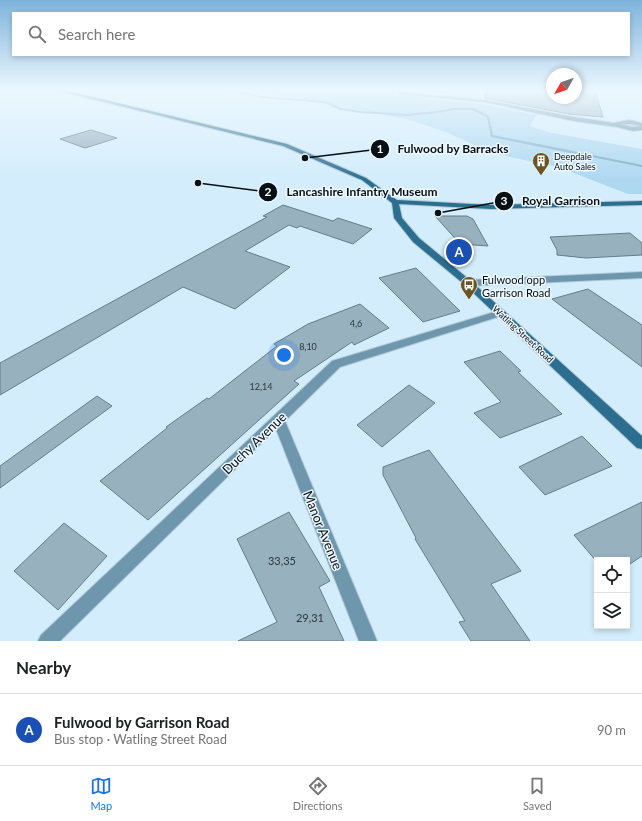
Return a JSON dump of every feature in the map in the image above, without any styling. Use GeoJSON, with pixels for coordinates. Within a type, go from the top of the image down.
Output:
{"type":"FeatureCollection","features":[{"type":"Feature","properties":{"kind":"main road"},"geometry":{"type":"LineString","coordinates":[[181,120],[285,145],[364,179],[395,202],[491,207],[642,203]]}},
{"type":"Feature","properties":{"kind":"main road","name":"Watling Street Road"},"geometry":{"type":"LineString","coordinates":[[395,202],[398,218],[416,240],[468,283],[642,444]]}},
{"type":"Feature","properties":{"kind":"street"},"geometry":{"type":"LineString","coordinates":[[581,120],[628,128],[642,127]]}},
{"type":"Feature","properties":{"kind":"street"},"geometry":{"type":"LineString","coordinates":[[468,283],[642,275]]}},
{"type":"Feature","properties":{"kind":"street","name":"Duchy Avenue"},"geometry":{"type":"LineString","coordinates":[[48,641],[336,364],[500,313]]}},
{"type":"Feature","properties":{"kind":"street","name":"Manor Avenue"},"geometry":{"type":"LineString","coordinates":[[278,419],[368,641]]}},
{"type":"Feature","properties":{"kind":"shaded area"},"geometry":{"type":"Polygon","coordinates":[[[409,120],[533,120],[529,126],[552,133],[642,149],[642,194],[628,194],[558,167],[492,153],[446,132],[409,120]]]}},
{"type":"Feature","properties":{"kind":"building"},"geometry":{"type":"Polygon","coordinates":[[[91,130],[117,138],[85,148],[60,139],[91,130]]]}},
{"type":"Feature","properties":{"kind":"building"},"geometry":{"type":"Polygon","coordinates":[[[283,205],[333,221],[338,218],[372,229],[353,244],[300,226],[297,228],[289,225],[245,251],[290,267],[235,309],[183,287],[0,395],[0,363],[267,217],[263,216],[283,205]]]}},
{"type":"Feature","properties":{"kind":"building"},"geometry":{"type":"Polygon","coordinates":[[[435,216],[467,216],[473,219],[488,246],[460,244],[435,216]]]}},
{"type":"Feature","properties":{"kind":"building"},"geometry":{"type":"Polygon","coordinates":[[[630,233],[642,243],[642,255],[586,258],[557,255],[557,250],[550,237],[630,233]]]}},
{"type":"Feature","properties":{"kind":"building"},"geometry":{"type":"Polygon","coordinates":[[[416,268],[460,311],[423,322],[379,278],[416,268]]]}},
{"type":"Feature","properties":{"kind":"building"},"geometry":{"type":"Polygon","coordinates":[[[588,289],[642,325],[642,367],[552,299],[588,289]]]}},
{"type":"Feature","properties":{"kind":"building"},"geometry":{"type":"Polygon","coordinates":[[[360,304],[389,328],[354,345],[352,342],[294,381],[299,384],[148,520],[100,481],[167,428],[166,427],[207,398],[209,399],[277,346],[274,344],[308,324],[360,304]]]}},
{"type":"Feature","properties":{"kind":"building"},"geometry":{"type":"Polygon","coordinates":[[[500,351],[521,371],[518,372],[562,414],[500,438],[474,413],[501,402],[464,362],[500,351]]]}},
{"type":"Feature","properties":{"kind":"building"},"geometry":{"type":"Polygon","coordinates":[[[409,385],[435,403],[382,447],[357,425],[409,385]]]}},
{"type":"Feature","properties":{"kind":"building"},"geometry":{"type":"Polygon","coordinates":[[[97,396],[112,406],[0,488],[0,466],[97,396]]]}},
{"type":"Feature","properties":{"kind":"building"},"geometry":{"type":"Polygon","coordinates":[[[582,436],[612,466],[545,495],[519,467],[582,436]]]}},
{"type":"Feature","properties":{"kind":"building"},"geometry":{"type":"Polygon","coordinates":[[[429,450],[521,571],[491,584],[530,641],[471,641],[459,622],[465,621],[415,539],[416,538],[383,475],[383,467],[429,450]]]}},
{"type":"Feature","properties":{"kind":"building"},"geometry":{"type":"Polygon","coordinates":[[[642,502],[642,556],[630,564],[630,557],[594,557],[594,558],[574,535],[642,502]]]}},
{"type":"Feature","properties":{"kind":"building"},"geometry":{"type":"Polygon","coordinates":[[[289,512],[330,581],[319,587],[344,641],[238,641],[277,622],[237,539],[289,512]]]}},
{"type":"Feature","properties":{"kind":"building"},"geometry":{"type":"Polygon","coordinates":[[[64,523],[107,556],[58,610],[14,571],[64,523]]]}},
{"type":"Feature","properties":{"kind":"waterway"},"geometry":{"type":"LineString","coordinates":[[489,120],[492,136],[642,166]]}},
{"type":"Feature","properties":{"kind":"place","name":"Fulwood by Barracks"},"geometry":{"type":"Point","coordinates":[305,158]}},
{"type":"Feature","properties":{"kind":"place","name":"Deepdale Auto Sales"},"geometry":{"type":"Point","coordinates":[541,176]}},
{"type":"Feature","properties":{"kind":"place","name":"Lancashire Infantry Museum"},"geometry":{"type":"Point","coordinates":[198,183]}},
{"type":"Feature","properties":{"kind":"place","name":"Royal Garrison"},"geometry":{"type":"Point","coordinates":[438,213]}},
{"type":"Feature","properties":{"kind":"place","name":"Fulwood by Garrison Road"},"geometry":{"type":"Point","coordinates":[459,252]}},
{"type":"Feature","properties":{"kind":"place","name":"Fulwood opp Garrison Road"},"geometry":{"type":"Point","coordinates":[469,300]}}]}
